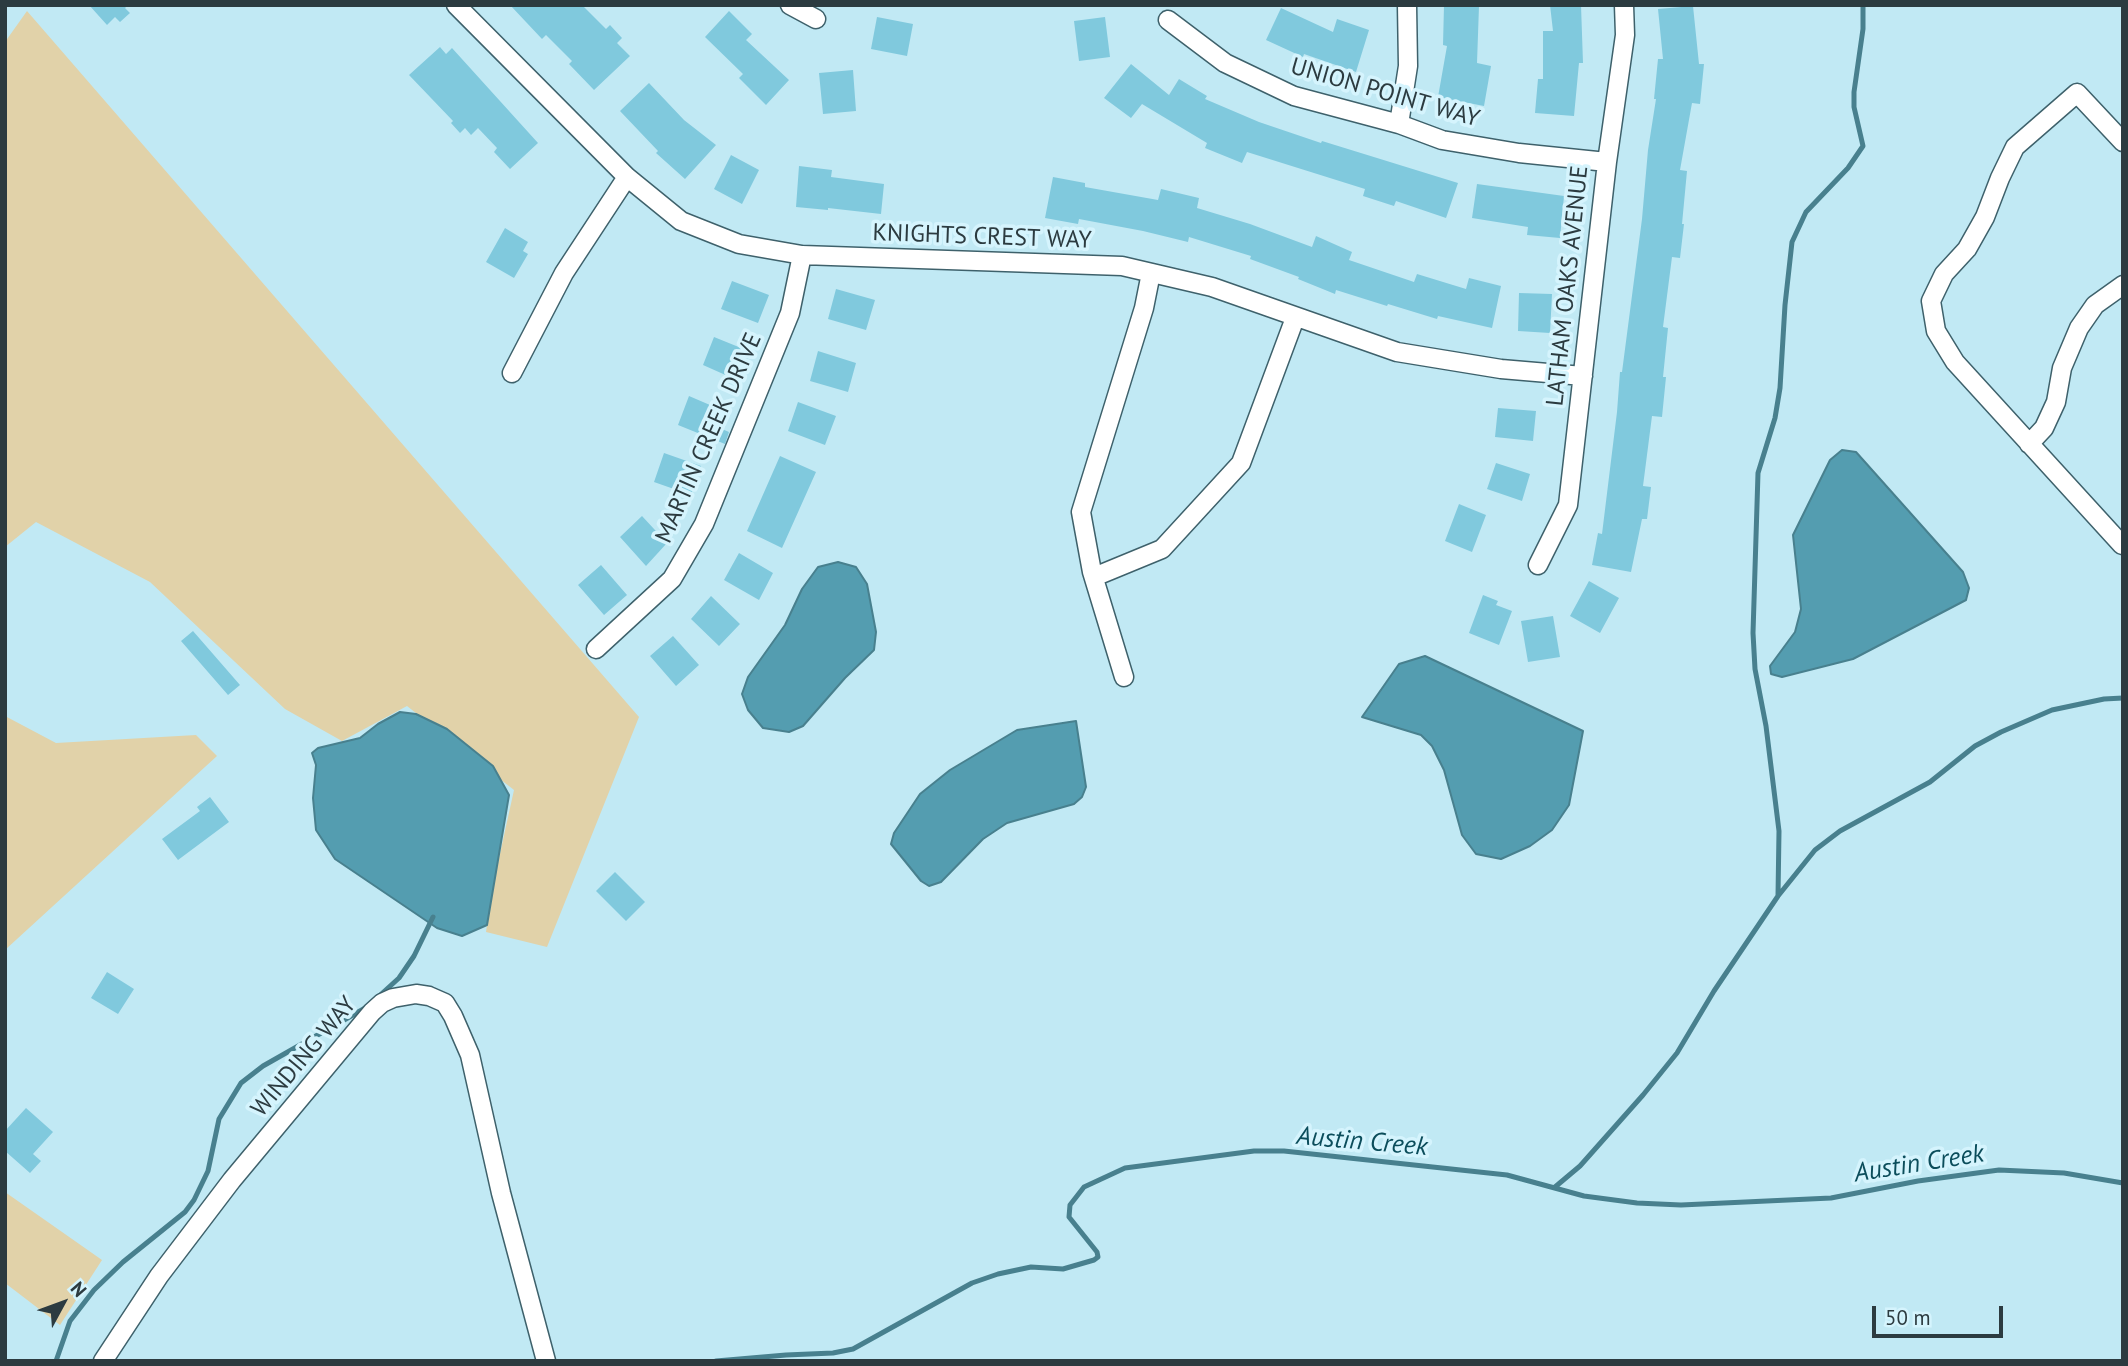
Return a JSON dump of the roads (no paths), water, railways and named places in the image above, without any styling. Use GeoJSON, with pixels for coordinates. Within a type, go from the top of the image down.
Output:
{"type":"FeatureCollection","features":[{"type":"Feature","properties":{"kind":"street","name":"KNIGHTS CREST WAY"},"geometry":{"type":"LineString","coordinates":[[456,5],[626,177],[681,221],[739,244],[802,255],[1122,266],[1212,287],[1397,352],[1501,369],[1583,376]]}},
{"type":"Feature","properties":{"kind":"street"},"geometry":{"type":"LineString","coordinates":[[790,5],[816,19]]}},
{"type":"Feature","properties":{"kind":"street"},"geometry":{"type":"LineString","coordinates":[[1399,124],[1408,66],[1407,5]]}},
{"type":"Feature","properties":{"kind":"street","name":"LATHAM OAKS AVENUE"},"geometry":{"type":"LineString","coordinates":[[1538,565],[1568,505],[1607,162],[1625,34],[1623,5]]}},
{"type":"Feature","properties":{"kind":"street","name":"UNION POINT WAY"},"geometry":{"type":"LineString","coordinates":[[1168,20],[1225,63],[1294,96],[1399,124],[1442,140],[1519,153],[1607,162]]}},
{"type":"Feature","properties":{"kind":"street"},"geometry":{"type":"LineString","coordinates":[[2122,545],[1955,362],[1936,331],[1931,302],[1944,274],[1967,248],[1985,217],[2015,147],[2077,93],[2123,142]]}},
{"type":"Feature","properties":{"kind":"street"},"geometry":{"type":"LineString","coordinates":[[512,373],[564,273],[626,177]]}},
{"type":"Feature","properties":{"kind":"street","name":"MARTIN CREEK DRIVE"},"geometry":{"type":"LineString","coordinates":[[596,649],[671,579],[704,524],[790,313],[802,255]]}},
{"type":"Feature","properties":{"kind":"street"},"geometry":{"type":"LineString","coordinates":[[1124,677],[1094,577],[1081,512],[1144,308],[1151,273]]}},
{"type":"Feature","properties":{"kind":"street"},"geometry":{"type":"LineString","coordinates":[[2029,444],[2044,428],[2056,402],[2062,368],[2079,328],[2095,305],[2123,285]]}},
{"type":"Feature","properties":{"kind":"street"},"geometry":{"type":"LineString","coordinates":[[1094,577],[1162,549],[1241,463],[1295,318]]}},
{"type":"Feature","properties":{"kind":"street","name":"WINDING WAY"},"geometry":{"type":"LineString","coordinates":[[103,1361],[159,1276],[232,1180],[372,1012],[393,998],[416,994],[445,1003],[470,1055],[501,1193],[546,1361]]}},
{"type":"Feature","properties":{"kind":"water"},"geometry":{"type":"Polygon","coordinates":[[[1842,450],[1856,452],[1963,572],[1969,588],[1966,600],[1853,659],[1782,677],[1771,674],[1770,666],[1795,632],[1801,609],[1793,535],[1830,460],[1842,450]]]}},
{"type":"Feature","properties":{"kind":"water"},"geometry":{"type":"Polygon","coordinates":[[[838,562],[856,567],[867,584],[876,632],[874,650],[803,726],[789,732],[763,728],[748,710],[742,694],[748,677],[785,625],[802,589],[818,567],[838,562]]]}},
{"type":"Feature","properties":{"kind":"water"},"geometry":{"type":"Polygon","coordinates":[[[1425,656],[1583,731],[1569,805],[1552,830],[1530,846],[1501,859],[1476,854],[1462,835],[1444,770],[1432,746],[1421,735],[1362,717],[1399,664],[1425,656]]]}},
{"type":"Feature","properties":{"kind":"water"},"geometry":{"type":"Polygon","coordinates":[[[400,712],[416,714],[447,729],[493,766],[509,795],[487,925],[462,936],[437,928],[335,859],[316,830],[313,798],[316,765],[312,753],[318,748],[360,738],[400,712]]]}},
{"type":"Feature","properties":{"kind":"water"},"geometry":{"type":"Polygon","coordinates":[[[1076,721],[1086,787],[1082,797],[1074,804],[1007,823],[983,839],[941,882],[929,886],[921,881],[891,844],[894,833],[920,794],[950,770],[1017,730],[1076,721]]]}},
{"type":"Feature","properties":{"kind":"waterway"},"geometry":{"type":"LineString","coordinates":[[1778,896],[1779,831],[1766,726],[1755,669],[1753,633],[1758,473],[1775,418],[1780,388],[1792,242],[1806,212],[1848,168],[1863,146],[1854,107],[1863,29],[1863,5]]}},
{"type":"Feature","properties":{"kind":"waterway"},"geometry":{"type":"LineString","coordinates":[[1555,1187],[1580,1166],[1677,1053],[1714,991],[1778,896],[1815,850],[1840,831],[1930,782],[1975,746],[2001,732],[2052,710],[2104,699],[2123,698]]}},
{"type":"Feature","properties":{"kind":"waterway"},"geometry":{"type":"LineString","coordinates":[[377,998],[399,978],[414,956],[433,917]]}},
{"type":"Feature","properties":{"kind":"waterway"},"geometry":{"type":"LineString","coordinates":[[56,1361],[70,1321],[94,1290],[123,1262],[185,1212],[194,1200],[208,1171],[219,1119],[241,1083],[263,1066],[367,1007]]}},
{"type":"Feature","properties":{"kind":"waterway","name":"Austin Creek"},"geometry":{"type":"LineString","coordinates":[[716,1361],[833,1353],[853,1349],[972,1283],[1031,1267],[1063,1269],[1094,1260],[1098,1257],[1097,1252],[1069,1217],[1070,1205],[1084,1187],[1125,1168],[1254,1151],[1284,1151],[1507,1175],[1584,1196],[1681,1205],[1831,1198],[1918,1181],[1999,1170],[2064,1173],[2123,1183]]}}]}
